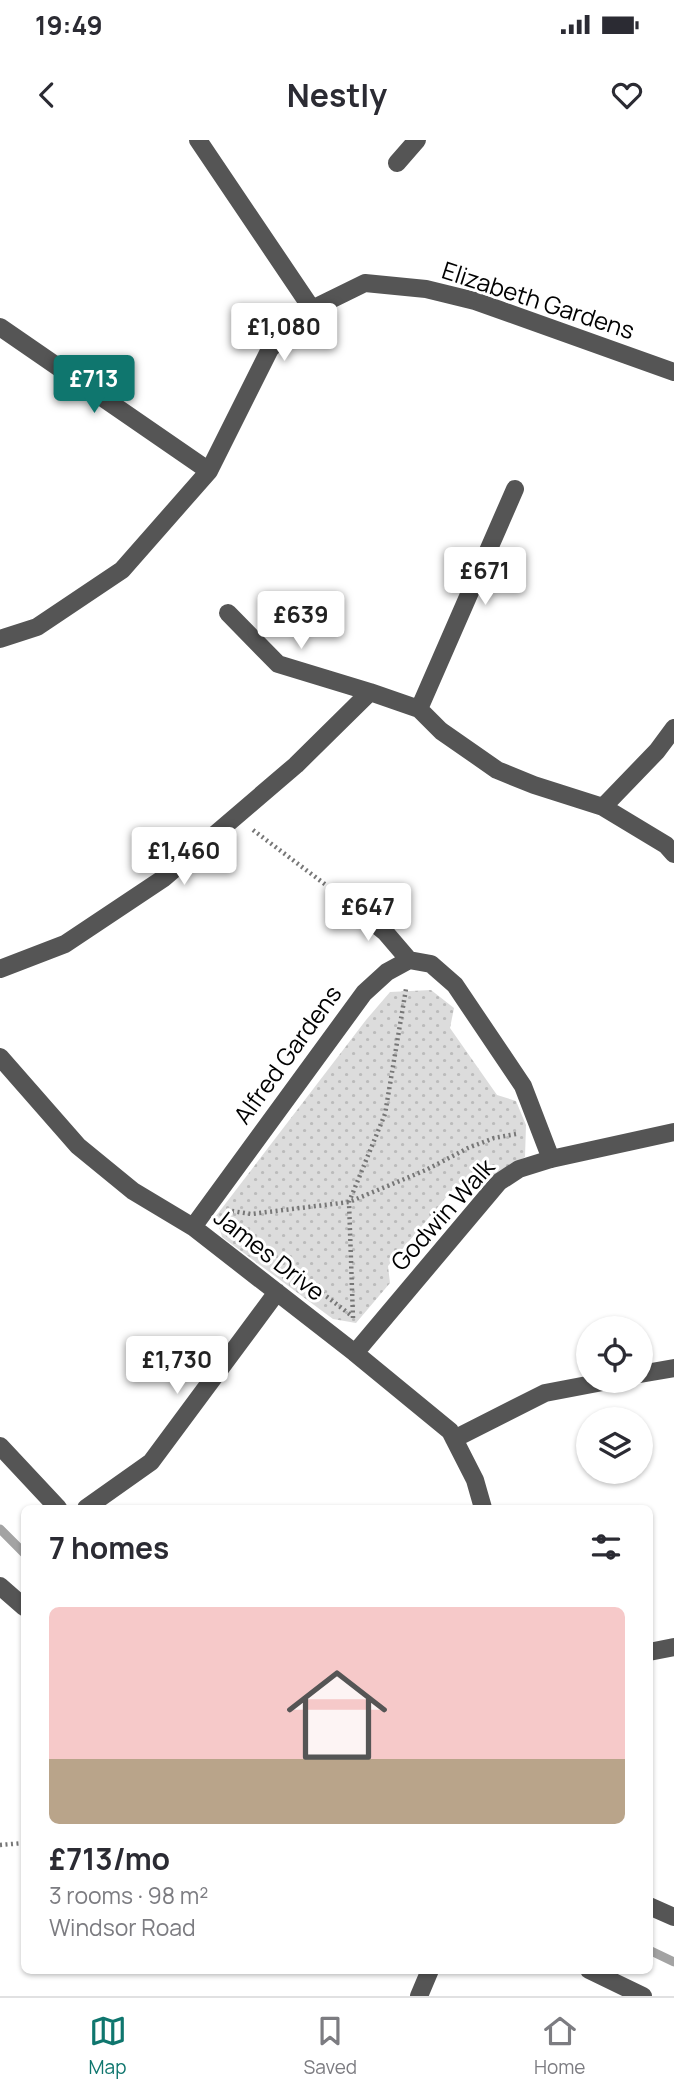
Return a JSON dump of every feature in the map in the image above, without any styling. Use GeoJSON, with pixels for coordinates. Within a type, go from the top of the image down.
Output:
{"type":"FeatureCollection","features":[{"type":"Feature","properties":{"kind":"street"},"geometry":{"type":"LineString","coordinates":[[198,140],[312,309]]}},
{"type":"Feature","properties":{"kind":"street"},"geometry":{"type":"LineString","coordinates":[[397,163],[417,140]]}},
{"type":"Feature","properties":{"kind":"street","name":"Elizabeth Gardens"},"geometry":{"type":"LineString","coordinates":[[0,639],[37,627],[122,570],[209,471],[270,349],[312,309],[365,283],[426,289],[475,301],[674,372]]}},
{"type":"Feature","properties":{"kind":"street"},"geometry":{"type":"LineString","coordinates":[[0,327],[209,471]]}},
{"type":"Feature","properties":{"kind":"street"},"geometry":{"type":"LineString","coordinates":[[419,709],[515,489]]}},
{"type":"Feature","properties":{"kind":"street"},"geometry":{"type":"LineString","coordinates":[[228,613],[278,664],[419,709],[441,731],[497,769],[534,785],[603,807],[666,845],[674,854]]}},
{"type":"Feature","properties":{"kind":"street"},"geometry":{"type":"LineString","coordinates":[[0,969],[65,944],[164,878],[325,738],[370,692]]}},
{"type":"Feature","properties":{"kind":"street"},"geometry":{"type":"LineString","coordinates":[[603,807],[657,751],[674,728]]}},
{"type":"Feature","properties":{"kind":"street"},"geometry":{"type":"LineString","coordinates":[[348,902],[385,932],[409,961],[431,964],[455,985],[523,1086],[551,1159]]}},
{"type":"Feature","properties":{"kind":"street","name":"Alfred Gardens"},"geometry":{"type":"LineString","coordinates":[[193,1227],[364,993],[387,972],[409,961]]}},
{"type":"Feature","properties":{"kind":"street","name":"James Drive"},"geometry":{"type":"LineString","coordinates":[[0,1057],[78,1146],[133,1191],[193,1227],[450,1431],[475,1480],[482,1505]]}},
{"type":"Feature","properties":{"kind":"street","name":"Godwin Walk"},"geometry":{"type":"LineString","coordinates":[[355,1353],[499,1182],[519,1169],[551,1159],[674,1132]]}},
{"type":"Feature","properties":{"kind":"street"},"geometry":{"type":"LineString","coordinates":[[90,1505],[151,1462],[277,1292]]}},
{"type":"Feature","properties":{"kind":"street"},"geometry":{"type":"LineString","coordinates":[[653,1371],[674,1367]]}},
{"type":"Feature","properties":{"kind":"street"},"geometry":{"type":"LineString","coordinates":[[454,1439],[545,1394],[576,1388]]}},
{"type":"Feature","properties":{"kind":"street"},"geometry":{"type":"LineString","coordinates":[[0,1446],[55,1505]]}},
{"type":"Feature","properties":{"kind":"street"},"geometry":{"type":"LineString","coordinates":[[0,1586],[21,1604]]}},
{"type":"Feature","properties":{"kind":"street"},"geometry":{"type":"LineString","coordinates":[[653,1651],[674,1647]]}},
{"type":"Feature","properties":{"kind":"street"},"geometry":{"type":"LineString","coordinates":[[653,1908],[674,1917]]}},
{"type":"Feature","properties":{"kind":"street"},"geometry":{"type":"LineString","coordinates":[[419,1996],[428,1974]]}},
{"type":"Feature","properties":{"kind":"street"},"geometry":{"type":"LineString","coordinates":[[597,1974],[643,1996]]}},
{"type":"Feature","properties":{"kind":"path"},"geometry":{"type":"LineString","coordinates":[[236,817],[348,902]]}},
{"type":"Feature","properties":{"kind":"path"},"geometry":{"type":"LineString","coordinates":[[355,1353],[349,1202],[385,1114],[404,1011],[409,961]]}},
{"type":"Feature","properties":{"kind":"path"},"geometry":{"type":"LineString","coordinates":[[207,1207],[251,1214],[349,1202],[494,1138],[541,1130]]}},
{"type":"Feature","properties":{"kind":"path"},"geometry":{"type":"LineString","coordinates":[[0,1845],[21,1843]]}},
{"type":"Feature","properties":{"kind":"shaded area"},"geometry":{"type":"Polygon","coordinates":[[[431,990],[454,1008],[450,1028],[497,1095],[516,1101],[526,1125],[525,1157],[474,1188],[454,1188],[388,1266],[390,1283],[356,1323],[333,1319],[222,1237],[216,1216],[390,992],[431,990]]]}},
{"type":"Feature","properties":{"kind":"waterway"},"geometry":{"type":"LineString","coordinates":[[0,1529],[21,1550]]}},
{"type":"Feature","properties":{"kind":"waterway"},"geometry":{"type":"LineString","coordinates":[[653,1952],[674,1962]]}}]}
